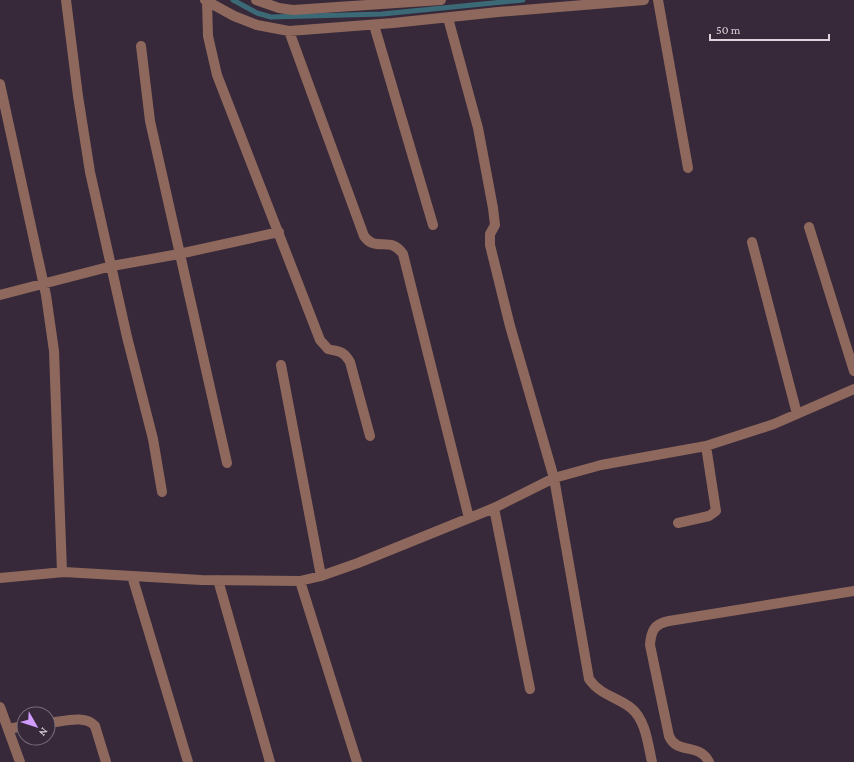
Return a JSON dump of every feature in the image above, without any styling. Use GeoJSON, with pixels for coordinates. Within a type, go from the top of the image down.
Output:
{"type":"FeatureCollection","features":[{"type":"Feature","properties":{"kind":"street"},"geometry":{"type":"LineString","coordinates":[[66,0],[84,136],[127,337],[153,439],[162,492]]}},
{"type":"Feature","properties":{"kind":"street"},"geometry":{"type":"LineString","coordinates":[[257,0],[279,8],[293,10],[318,4],[441,0]]}},
{"type":"Feature","properties":{"kind":"street"},"geometry":{"type":"LineString","coordinates":[[206,1],[234,16],[257,24],[289,30],[374,25],[644,0]]}},
{"type":"Feature","properties":{"kind":"street"},"geometry":{"type":"LineString","coordinates":[[658,0],[688,168]]}},
{"type":"Feature","properties":{"kind":"street"},"geometry":{"type":"LineString","coordinates":[[206,1],[208,36],[217,75],[320,340],[328,349],[340,350],[344,352],[350,362],[370,436]]}},
{"type":"Feature","properties":{"kind":"street"},"geometry":{"type":"LineString","coordinates":[[448,18],[478,128],[492,201],[495,225],[490,234],[490,245],[510,326],[554,478],[588,679],[594,687],[631,708],[638,716],[644,727],[652,762]]}},
{"type":"Feature","properties":{"kind":"street"},"geometry":{"type":"LineString","coordinates":[[374,25],[433,225]]}},
{"type":"Feature","properties":{"kind":"street"},"geometry":{"type":"LineString","coordinates":[[289,30],[364,236],[369,243],[375,245],[391,244],[398,247],[403,254],[469,518]]}},
{"type":"Feature","properties":{"kind":"street"},"geometry":{"type":"LineString","coordinates":[[141,46],[150,121],[227,463]]}},
{"type":"Feature","properties":{"kind":"street"},"geometry":{"type":"LineString","coordinates":[[0,84],[44,284],[54,351],[62,572]]}},
{"type":"Feature","properties":{"kind":"street"},"geometry":{"type":"LineString","coordinates":[[809,227],[854,371]]}},
{"type":"Feature","properties":{"kind":"street"},"geometry":{"type":"LineString","coordinates":[[0,295],[112,266],[179,254],[278,232]]}},
{"type":"Feature","properties":{"kind":"street"},"geometry":{"type":"LineString","coordinates":[[752,242],[797,414]]}},
{"type":"Feature","properties":{"kind":"street"},"geometry":{"type":"LineString","coordinates":[[281,365],[321,576]]}},
{"type":"Feature","properties":{"kind":"street"},"geometry":{"type":"LineString","coordinates":[[0,578],[62,572],[218,580],[300,581],[321,576],[358,563],[494,508],[554,478],[601,466],[706,446],[797,414],[854,389]]}},
{"type":"Feature","properties":{"kind":"street"},"geometry":{"type":"LineString","coordinates":[[678,523],[709,516],[716,510],[706,446]]}},
{"type":"Feature","properties":{"kind":"street"},"geometry":{"type":"LineString","coordinates":[[494,508],[530,689]]}},
{"type":"Feature","properties":{"kind":"street"},"geometry":{"type":"LineString","coordinates":[[132,576],[188,762]]}},
{"type":"Feature","properties":{"kind":"street"},"geometry":{"type":"LineString","coordinates":[[218,580],[270,762]]}},
{"type":"Feature","properties":{"kind":"street"},"geometry":{"type":"LineString","coordinates":[[300,581],[357,762]]}},
{"type":"Feature","properties":{"kind":"street"},"geometry":{"type":"LineString","coordinates":[[709,762],[704,754],[697,750],[678,747],[672,743],[669,736],[650,645],[651,633],[655,626],[669,621],[854,591]]}},
{"type":"Feature","properties":{"kind":"street"},"geometry":{"type":"LineString","coordinates":[[0,707],[20,762]]}},
{"type":"Feature","properties":{"kind":"street"},"geometry":{"type":"LineString","coordinates":[[56,722],[82,719],[92,722],[95,726],[106,762]]}},
{"type":"Feature","properties":{"kind":"street"},"geometry":{"type":"LineString","coordinates":[[8,728],[16,727]]}},
{"type":"Feature","properties":{"kind":"waterway"},"geometry":{"type":"LineString","coordinates":[[233,0],[257,13],[271,17],[382,14],[523,0]]}}]}
